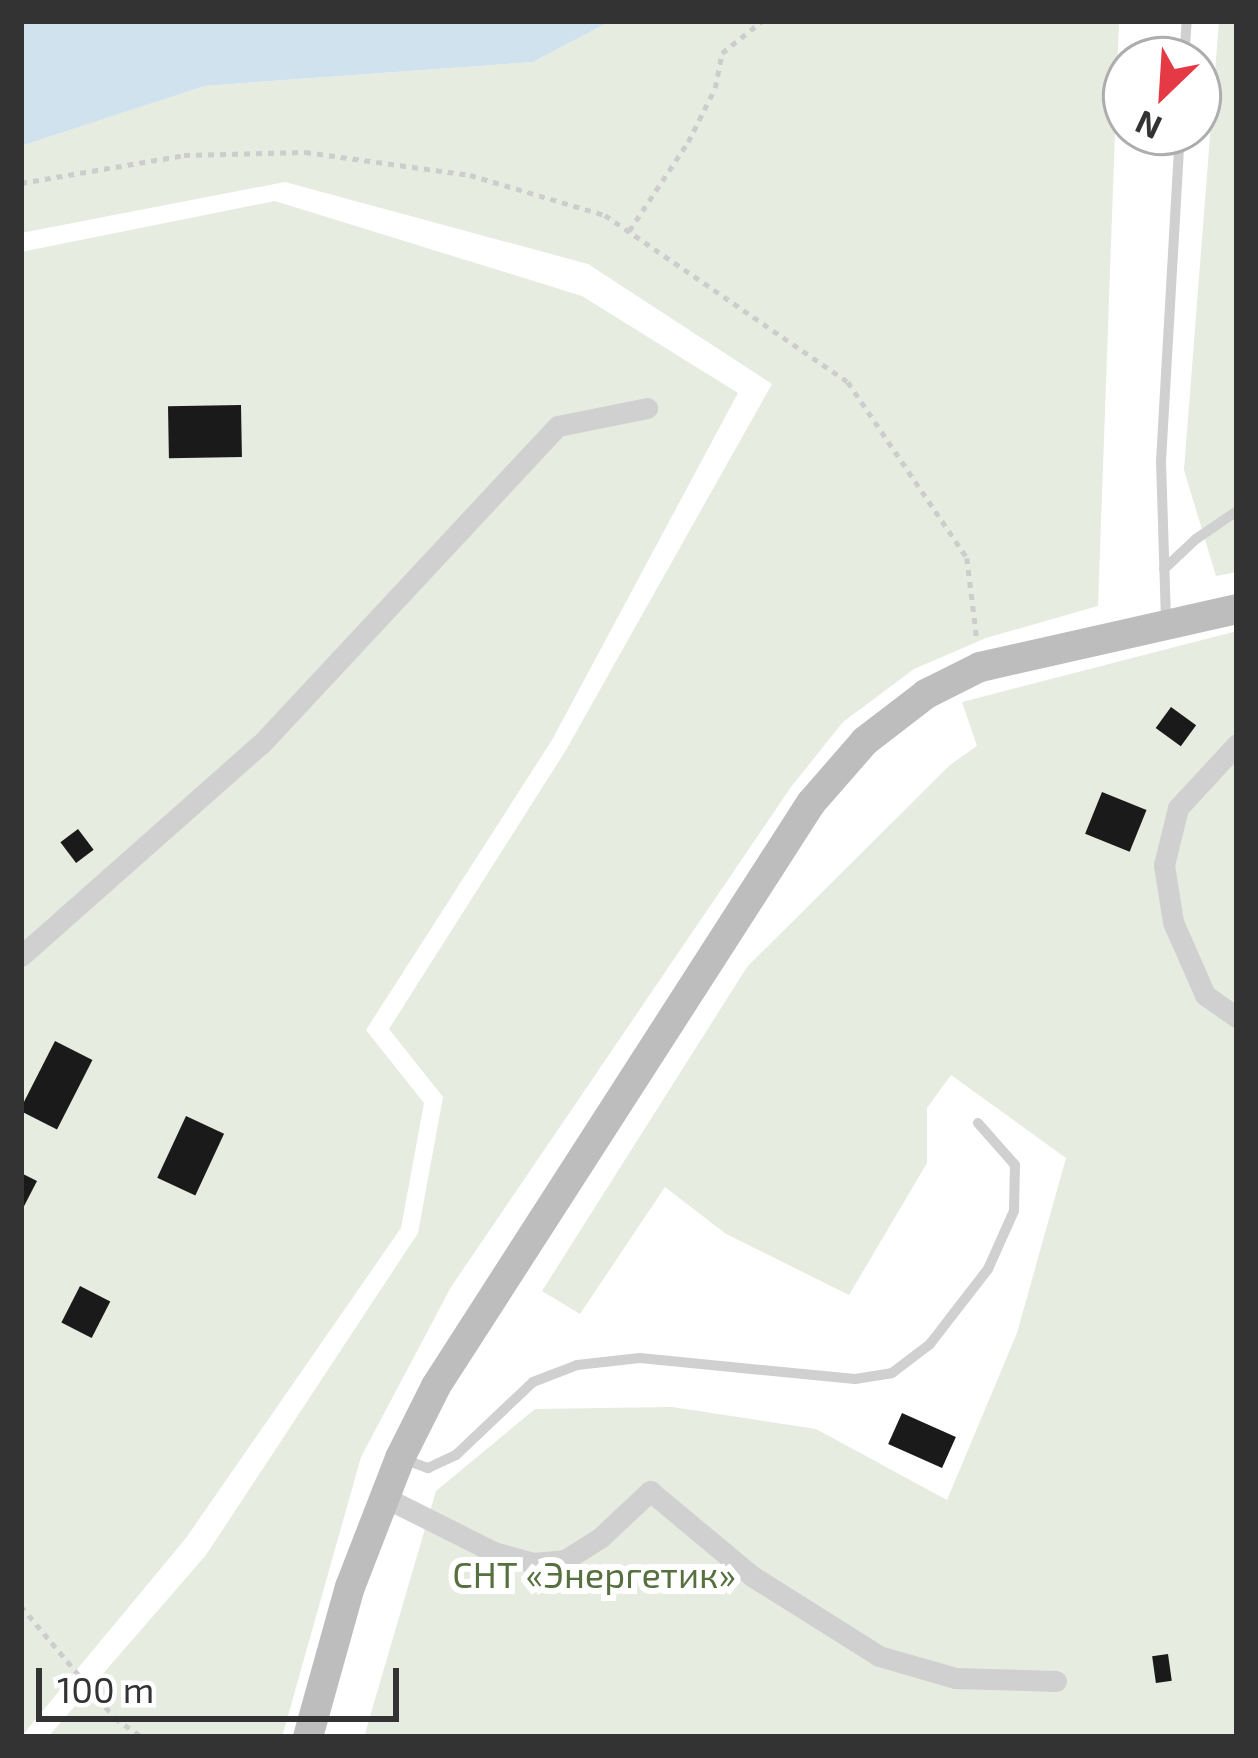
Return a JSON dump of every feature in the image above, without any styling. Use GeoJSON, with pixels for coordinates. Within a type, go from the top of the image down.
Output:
{"type":"FeatureCollection","features":[{"type":"Feature","properties":{"kind":"main road"},"geometry":{"type":"LineString","coordinates":[[308,1737],[350,1587],[400,1458],[436,1386],[812,803],[865,740],[926,694],[980,667],[1237,609]]}},
{"type":"Feature","properties":{"kind":"street"},"geometry":{"type":"LineString","coordinates":[[21,956],[261,744],[558,426],[647,408]]}},
{"type":"Feature","properties":{"kind":"street"},"geometry":{"type":"LineString","coordinates":[[1237,744],[1178,808],[1164,865],[1173,922],[1205,995],[1237,1017]]}},
{"type":"Feature","properties":{"kind":"street"},"geometry":{"type":"LineString","coordinates":[[384,1497],[494,1552],[532,1563],[565,1560],[600,1538],[650,1491],[752,1576],[878,1656],[955,1678],[1057,1681]]}},
{"type":"Feature","properties":{"kind":"lane"},"geometry":{"type":"LineString","coordinates":[[1166,624],[1161,461],[1179,156]]}},
{"type":"Feature","properties":{"kind":"lane"},"geometry":{"type":"LineString","coordinates":[[1164,569],[1196,538],[1237,511]]}},
{"type":"Feature","properties":{"kind":"lane"},"geometry":{"type":"LineString","coordinates":[[400,1458],[428,1468],[456,1455],[533,1382],[577,1365],[640,1358],[854,1378],[892,1373],[930,1344],[988,1269],[1014,1211],[1015,1166],[979,1123]]}},
{"type":"Feature","properties":{"kind":"path"},"geometry":{"type":"LineString","coordinates":[[629,231],[688,142],[715,88],[722,53],[761,21]]}},
{"type":"Feature","properties":{"kind":"path"},"geometry":{"type":"LineString","coordinates":[[21,183],[184,155],[304,152],[470,175],[605,215],[848,382],[967,558],[980,667]]}},
{"type":"Feature","properties":{"kind":"path"},"geometry":{"type":"LineString","coordinates":[[21,1606],[115,1718],[142,1737]]}},
{"type":"Feature","properties":{"kind":"green space"},"geometry":{"type":"Polygon","coordinates":[[[611,21],[1119,21],[1118,36],[1102,36],[1102,156],[1114,156],[1098,606],[986,638],[914,669],[843,722],[791,787],[451,1287],[361,1457],[282,1737],[48,1737],[206,1555],[418,1233],[443,1097],[389,1029],[566,750],[772,384],[588,264],[285,182],[21,233],[21,146],[203,86],[533,62],[611,21]]]}},
{"type":"Feature","properties":{"kind":"green space"},"geometry":{"type":"Polygon","coordinates":[[[1219,21],[1237,21],[1237,572],[1216,576],[1184,470],[1208,156],[1222,156],[1222,36],[1218,36],[1219,21]]]}},
{"type":"Feature","properties":{"kind":"green space"},"geometry":{"type":"Polygon","coordinates":[[[275,201],[582,296],[738,393],[552,740],[366,1030],[424,1103],[401,1228],[186,1538],[21,1737],[21,252],[275,201]]]}},
{"type":"Feature","properties":{"kind":"green space","name":"СНТ «Энергетик»"},"geometry":{"type":"Polygon","coordinates":[[[1237,631],[1237,1737],[364,1737],[436,1491],[535,1409],[672,1407],[816,1429],[947,1500],[1017,1333],[1066,1158],[951,1075],[927,1108],[927,1163],[849,1295],[726,1234],[665,1187],[580,1314],[542,1291],[747,967],[950,765],[977,746],[962,702],[1237,631]]]}},
{"type":"Feature","properties":{"kind":"water"},"geometry":{"type":"Polygon","coordinates":[[[21,21],[611,21],[533,62],[204,86],[21,146],[21,21]]]}},
{"type":"Feature","properties":{"kind":"building"},"geometry":{"type":"Polygon","coordinates":[[[241,405],[242,457],[169,458],[168,406],[241,405]]]}},
{"type":"Feature","properties":{"kind":"building"},"geometry":{"type":"Polygon","coordinates":[[[1171,707],[1196,725],[1181,746],[1156,728],[1171,707]]]}},
{"type":"Feature","properties":{"kind":"building"},"geometry":{"type":"Polygon","coordinates":[[[1102,792],[1147,810],[1130,852],[1085,834],[1102,792]]]}},
{"type":"Feature","properties":{"kind":"building"},"geometry":{"type":"Polygon","coordinates":[[[78,829],[94,850],[76,863],[60,842],[78,829]]]}},
{"type":"Feature","properties":{"kind":"building"},"geometry":{"type":"Polygon","coordinates":[[[55,1041],[92,1060],[57,1130],[21,1111],[55,1041]]]}},
{"type":"Feature","properties":{"kind":"building"},"geometry":{"type":"Polygon","coordinates":[[[186,1116],[224,1134],[195,1195],[157,1178],[186,1116]]]}},
{"type":"Feature","properties":{"kind":"building"},"geometry":{"type":"Polygon","coordinates":[[[21,1173],[37,1181],[21,1212],[21,1173]]]}},
{"type":"Feature","properties":{"kind":"building"},"geometry":{"type":"Polygon","coordinates":[[[80,1286],[110,1301],[92,1338],[61,1323],[80,1286]]]}},
{"type":"Feature","properties":{"kind":"building"},"geometry":{"type":"Polygon","coordinates":[[[902,1413],[956,1437],[942,1468],[888,1444],[902,1413]]]}},
{"type":"Feature","properties":{"kind":"building"},"geometry":{"type":"Polygon","coordinates":[[[1168,1654],[1172,1681],[1156,1683],[1152,1656],[1168,1654]]]}}]}
